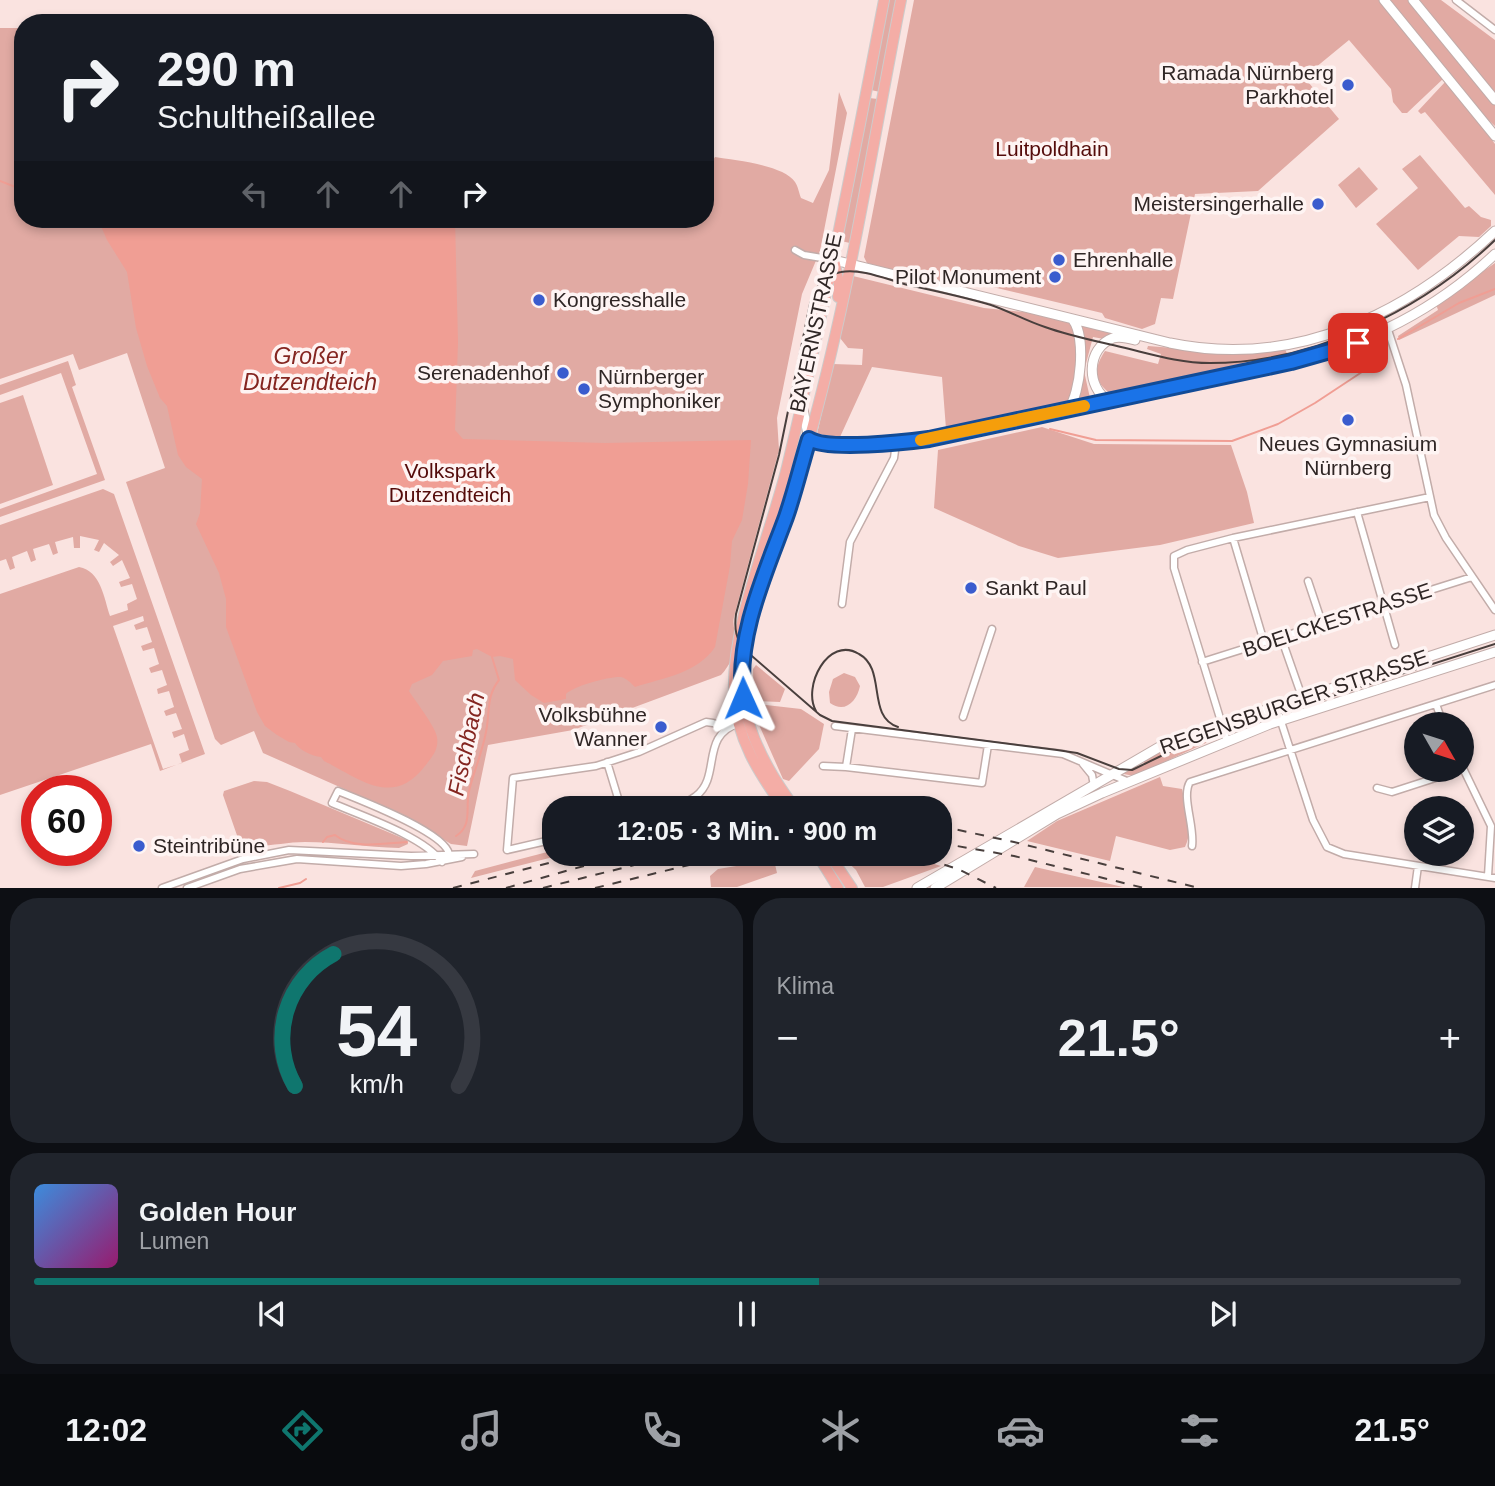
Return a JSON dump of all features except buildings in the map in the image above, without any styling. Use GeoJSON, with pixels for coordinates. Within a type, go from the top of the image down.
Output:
{"type":"FeatureCollection","features":[{"type":"Feature","properties":{"kind":"main road","name":"BAYERNSTRASSE"},"geometry":{"type":"LineString","coordinates":[[743,723],[734,684],[739,642],[802,404],[846,202],[884,0]]}},
{"type":"Feature","properties":{"kind":"main road","name":"BAYERNSTRASSE"},"geometry":{"type":"LineString","coordinates":[[743,723],[742,676],[751,623],[809,439],[850,265],[901,0]]}},
{"type":"Feature","properties":{"kind":"main road"},"geometry":{"type":"LineString","coordinates":[[1384,0],[1495,135]]}},
{"type":"Feature","properties":{"kind":"main road"},"geometry":{"type":"LineString","coordinates":[[1413,0],[1495,100]]}},
{"type":"Feature","properties":{"kind":"main road"},"geometry":{"type":"LineString","coordinates":[[846,202],[853,208],[861,207]]}},
{"type":"Feature","properties":{"kind":"main road"},"geometry":{"type":"LineString","coordinates":[[841,306],[837,295],[839,284],[834,260],[1073,320],[1199,348],[1238,350],[1276,347],[1323,336],[1371,317],[1451,269],[1495,231]]}},
{"type":"Feature","properties":{"kind":"main road"},"geometry":{"type":"LineString","coordinates":[[802,404],[806,414],[804,426],[809,439],[826,444],[896,443],[935,438],[1302,360],[1350,346],[1388,330],[1446,295],[1495,254]]}},
{"type":"Feature","properties":{"kind":"main road"},"geometry":{"type":"LineString","coordinates":[[1068,410],[1076,396],[1078,382],[1080,333],[1073,320]]}},
{"type":"Feature","properties":{"kind":"main road"},"geometry":{"type":"LineString","coordinates":[[1109,401],[1100,394],[1092,378],[1093,363],[1099,351],[1114,338],[1139,341],[1150,338]]}},
{"type":"Feature","properties":{"kind":"main road","name":"REGENSBURGER STRASSE"},"geometry":{"type":"LineString","coordinates":[[917,887],[1162,745],[1221,723],[1495,635]]}},
{"type":"Feature","properties":{"kind":"main road","name":"REGENSBURGER STRASSE"},"geometry":{"type":"LineString","coordinates":[[935,887],[1057,814],[1129,782],[1280,721],[1495,652]]}},
{"type":"Feature","properties":{"kind":"main road"},"geometry":{"type":"LineString","coordinates":[[743,723],[754,764],[776,796]]}},
{"type":"Feature","properties":{"kind":"main road"},"geometry":{"type":"LineString","coordinates":[[743,723],[787,796]]}},
{"type":"Feature","properties":{"kind":"main road"},"geometry":{"type":"LineString","coordinates":[[825,866],[838,887]]}},
{"type":"Feature","properties":{"kind":"main road"},"geometry":{"type":"LineString","coordinates":[[837,866],[852,887]]}},
{"type":"Feature","properties":{"kind":"street"},"geometry":{"type":"LineString","coordinates":[[1456,0],[1495,30]]}},
{"type":"Feature","properties":{"kind":"street"},"geometry":{"type":"LineString","coordinates":[[795,250],[804,255],[834,260]]}},
{"type":"Feature","properties":{"kind":"street"},"geometry":{"type":"LineString","coordinates":[[1388,330],[1406,384],[1434,515],[1446,538],[1495,610]]}},
{"type":"Feature","properties":{"kind":"street"},"geometry":{"type":"LineString","coordinates":[[842,604],[850,542],[894,458],[896,443]]}},
{"type":"Feature","properties":{"kind":"street"},"geometry":{"type":"LineString","coordinates":[[1227,741],[1173,564],[1174,556],[1233,538],[1430,498]]}},
{"type":"Feature","properties":{"kind":"street"},"geometry":{"type":"LineString","coordinates":[[1357,512],[1381,605],[1395,645]]}},
{"type":"Feature","properties":{"kind":"street"},"geometry":{"type":"LineString","coordinates":[[1233,538],[1264,642]]}},
{"type":"Feature","properties":{"kind":"street","name":"BOELCKESTRASSE"},"geometry":{"type":"LineString","coordinates":[[1202,662],[1472,577]]}},
{"type":"Feature","properties":{"kind":"street"},"geometry":{"type":"LineString","coordinates":[[1308,581],[1322,623]]}},
{"type":"Feature","properties":{"kind":"street"},"geometry":{"type":"LineString","coordinates":[[963,717],[992,629]]}},
{"type":"Feature","properties":{"kind":"street"},"geometry":{"type":"LineString","coordinates":[[1281,636],[1302,697]]}},
{"type":"Feature","properties":{"kind":"street","name":"REGENSBURGER STRASSE"},"geometry":{"type":"LineString","coordinates":[[1192,846],[1194,833],[1186,792],[1190,782],[1495,685]]}},
{"type":"Feature","properties":{"kind":"street"},"geometry":{"type":"LineString","coordinates":[[1436,704],[1439,712]]}},
{"type":"Feature","properties":{"kind":"street"},"geometry":{"type":"LineString","coordinates":[[1276,706],[1313,820],[1327,847],[1344,854],[1404,864]]}},
{"type":"Feature","properties":{"kind":"street"},"geometry":{"type":"LineString","coordinates":[[542,842],[507,850],[513,778],[607,762],[706,722],[726,728],[743,723]]}},
{"type":"Feature","properties":{"kind":"street"},"geometry":{"type":"LineString","coordinates":[[835,726],[1063,754],[1129,782]]}},
{"type":"Feature","properties":{"kind":"street"},"geometry":{"type":"LineString","coordinates":[[697,796],[705,785],[717,741],[726,728]]}},
{"type":"Feature","properties":{"kind":"street"},"geometry":{"type":"LineString","coordinates":[[846,767],[852,729]]}},
{"type":"Feature","properties":{"kind":"street"},"geometry":{"type":"LineString","coordinates":[[823,766],[982,783],[988,745]]}},
{"type":"Feature","properties":{"kind":"street"},"geometry":{"type":"LineString","coordinates":[[1079,760],[1090,773],[1094,786]]}},
{"type":"Feature","properties":{"kind":"street"},"geometry":{"type":"LineString","coordinates":[[607,762],[617,796]]}},
{"type":"Feature","properties":{"kind":"street"},"geometry":{"type":"LineString","coordinates":[[1377,788],[1392,792],[1421,782]]}},
{"type":"Feature","properties":{"kind":"street"},"geometry":{"type":"LineString","coordinates":[[1415,887],[1418,866],[1492,877],[1493,825],[1469,782]]}},
{"type":"Feature","properties":{"kind":"street"},"geometry":{"type":"LineString","coordinates":[[439,859],[416,841],[332,803],[338,791],[422,829],[444,843],[449,854]]}},
{"type":"Feature","properties":{"kind":"street"},"geometry":{"type":"LineString","coordinates":[[411,856],[416,841]]}},
{"type":"Feature","properties":{"kind":"street"},"geometry":{"type":"LineString","coordinates":[[162,887],[243,859],[289,850],[439,859],[449,854],[474,854],[401,866],[297,859],[240,869],[187,887]]}},
{"type":"Feature","properties":{"kind":"green space"},"geometry":{"type":"Polygon","coordinates":[[[888,0],[897,0],[880,92],[871,90],[888,0]]]}},
{"type":"Feature","properties":{"kind":"green space","name":"Luitpoldhain"},"geometry":{"type":"Polygon","coordinates":[[[914,0],[1379,0],[1444,78],[1407,113],[1402,113],[1393,102],[1391,89],[1349,40],[1304,77],[1339,119],[1258,191],[1195,194],[1173,299],[1161,298],[1155,324],[1142,329],[1105,318],[1102,313],[942,275],[939,283],[867,263],[864,257],[914,0]]]}},
{"type":"Feature","properties":{"kind":"green space"},"geometry":{"type":"Polygon","coordinates":[[[1390,0],[1409,0],[1495,105],[1495,126],[1484,116],[1390,0]]]}},
{"type":"Feature","properties":{"kind":"green space"},"geometry":{"type":"Polygon","coordinates":[[[1418,0],[1441,0],[1495,40],[1495,93],[1418,0]]]}},
{"type":"Feature","properties":{"kind":"green space","name":"Volkspark Dutzendteich"},"geometry":{"type":"Polygon","coordinates":[[[0,28],[14,28],[14,228],[714,228],[715,157],[781,171],[795,182],[801,198],[813,203],[829,170],[839,92],[847,113],[820,251],[802,294],[777,418],[779,450],[734,617],[736,641],[729,664],[721,675],[573,730],[488,745],[467,846],[451,844],[405,816],[263,753],[254,731],[221,745],[215,739],[126,482],[165,468],[127,353],[79,370],[73,354],[0,379],[0,28]]]}},
{"type":"Feature","properties":{"kind":"green space"},"geometry":{"type":"Polygon","coordinates":[[[1446,81],[1495,144],[1495,195],[1425,112],[1421,114],[1418,111],[1446,81]]]}},
{"type":"Feature","properties":{"kind":"green space"},"geometry":{"type":"Polygon","coordinates":[[[869,98],[878,99],[850,243],[841,241],[869,98]]]}},
{"type":"Feature","properties":{"kind":"green space"},"geometry":{"type":"Polygon","coordinates":[[[1420,155],[1465,208],[1469,206],[1481,217],[1491,220],[1491,226],[1479,237],[1459,236],[1418,270],[1376,224],[1418,188],[1402,169],[1420,155]]]}},
{"type":"Feature","properties":{"kind":"green space"},"geometry":{"type":"Polygon","coordinates":[[[1359,167],[1378,189],[1356,208],[1338,185],[1359,167]]]}},
{"type":"Feature","properties":{"kind":"green space"},"geometry":{"type":"Polygon","coordinates":[[[1495,263],[1495,295],[1399,340],[1398,336],[1438,310],[1436,304],[1495,263]]]}},
{"type":"Feature","properties":{"kind":"green space"},"geometry":{"type":"Polygon","coordinates":[[[853,276],[984,308],[1034,313],[1115,331],[1104,339],[1093,337],[1084,371],[1090,398],[946,429],[942,377],[872,367],[840,437],[817,434],[833,364],[862,365],[863,349],[848,348],[840,338],[853,276]]]}},
{"type":"Feature","properties":{"kind":"green space"},"geometry":{"type":"Polygon","coordinates":[[[1148,346],[1237,353],[1285,349],[1289,358],[1114,396],[1102,386],[1097,371],[1105,351],[1158,364],[1161,354],[1147,349],[1148,346]]]}},
{"type":"Feature","properties":{"kind":"green space"},"geometry":{"type":"Polygon","coordinates":[[[68,361],[76,385],[72,387],[105,480],[0,517],[0,509],[97,474],[61,373],[0,395],[0,385],[68,361]]]}},
{"type":"Feature","properties":{"kind":"green space"},"geometry":{"type":"Polygon","coordinates":[[[23,395],[53,485],[0,504],[0,403],[23,395]]]}},
{"type":"Feature","properties":{"kind":"green space"},"geometry":{"type":"Polygon","coordinates":[[[1042,427],[1094,444],[1231,445],[1254,523],[1160,545],[1058,558],[1019,546],[934,508],[938,450],[1042,427]]]}},
{"type":"Feature","properties":{"kind":"green space"},"geometry":{"type":"Polygon","coordinates":[[[103,489],[114,494],[205,754],[182,763],[179,754],[189,750],[184,734],[174,738],[172,732],[182,729],[176,713],[166,716],[164,711],[174,707],[169,691],[158,694],[157,689],[167,685],[162,670],[151,673],[149,668],[159,664],[154,648],[143,651],[141,646],[152,642],[147,627],[136,630],[134,625],[144,621],[143,616],[113,626],[163,769],[177,765],[160,771],[151,744],[59,775],[21,775],[21,788],[0,795],[0,594],[79,567],[97,580],[110,616],[128,610],[127,604],[137,599],[132,584],[121,587],[119,582],[130,578],[122,560],[113,566],[110,562],[119,555],[104,543],[99,552],[94,550],[99,540],[80,536],[80,548],[74,548],[73,537],[55,542],[58,553],[53,555],[49,544],[33,549],[36,560],[31,562],[27,551],[12,557],[15,568],[10,570],[6,559],[0,561],[0,525],[103,489]]]}},
{"type":"Feature","properties":{"kind":"green space"},"geometry":{"type":"Polygon","coordinates":[[[756,665],[785,689],[780,702],[754,701],[753,669],[756,665]]]}},
{"type":"Feature","properties":{"kind":"green space"},"geometry":{"type":"Polygon","coordinates":[[[844,673],[855,677],[860,686],[853,701],[845,706],[835,706],[830,703],[829,692],[833,679],[844,673]]]}},
{"type":"Feature","properties":{"kind":"green space"},"geometry":{"type":"Polygon","coordinates":[[[766,705],[801,709],[824,724],[819,749],[789,781],[783,779],[756,718],[755,708],[766,705]]]}},
{"type":"Feature","properties":{"kind":"green space"},"geometry":{"type":"Polygon","coordinates":[[[1206,731],[1210,741],[1134,776],[1119,773],[1145,765],[1143,760],[1148,755],[1206,731]]]}},
{"type":"Feature","properties":{"kind":"green space"},"geometry":{"type":"Polygon","coordinates":[[[1160,777],[1163,786],[1182,789],[1189,825],[1185,847],[1170,850],[1116,836],[1110,861],[1027,841],[1057,821],[1160,777]]]}},
{"type":"Feature","properties":{"kind":"green space"},"geometry":{"type":"Polygon","coordinates":[[[254,781],[267,782],[290,791],[407,840],[408,844],[399,848],[317,842],[256,846],[240,844],[223,795],[224,791],[254,781]]]}},
{"type":"Feature","properties":{"kind":"green space"},"geometry":{"type":"Polygon","coordinates":[[[542,853],[542,860],[471,878],[475,871],[542,853]]]}},
{"type":"Feature","properties":{"kind":"green space"},"geometry":{"type":"Polygon","coordinates":[[[775,866],[777,873],[737,887],[711,887],[710,876],[718,869],[775,866]]]}},
{"type":"Feature","properties":{"kind":"green space"},"geometry":{"type":"Polygon","coordinates":[[[852,866],[941,866],[883,887],[865,887],[852,866]]]}},
{"type":"Feature","properties":{"kind":"green space"},"geometry":{"type":"Polygon","coordinates":[[[1035,867],[1123,887],[1024,887],[1035,867]]]}},
{"type":"Feature","properties":{"kind":"water","name":"Großer Dutzendteich"},"geometry":{"type":"Polygon","coordinates":[[[102,228],[455,228],[458,342],[455,430],[463,439],[605,443],[751,440],[742,520],[732,541],[715,647],[708,656],[690,669],[668,677],[635,687],[623,678],[609,678],[576,688],[566,694],[566,699],[544,703],[515,680],[513,659],[492,657],[477,649],[473,650],[472,656],[443,661],[432,675],[412,684],[409,691],[433,727],[437,737],[434,753],[413,779],[388,788],[363,782],[277,735],[265,726],[257,712],[226,627],[226,599],[219,573],[196,524],[200,513],[202,479],[186,467],[178,455],[167,406],[160,398],[147,366],[136,328],[127,272],[102,228]]]}},
{"type":"Feature","properties":{"kind":"waterway"},"geometry":{"type":"LineString","coordinates":[[0,181],[14,186]]}},
{"type":"Feature","properties":{"kind":"waterway","name":"Fischbach"},"geometry":{"type":"LineString","coordinates":[[1398,339],[1459,303],[1495,289]]}},
{"type":"Feature","properties":{"kind":"waterway","name":"Fischbach"},"geometry":{"type":"LineString","coordinates":[[1050,429],[1096,440],[1232,441],[1278,424],[1315,403],[1368,368],[1387,350]]}},
{"type":"Feature","properties":{"kind":"waterway","name":"Fischbach"},"geometry":{"type":"LineString","coordinates":[[456,836],[467,822],[469,791],[484,740],[490,698],[499,680],[492,657]]}},
{"type":"Feature","properties":{"kind":"waterway","name":"Fischbach"},"geometry":{"type":"LineString","coordinates":[[323,842],[327,837],[335,835],[342,840],[360,844],[407,842]]}},
{"type":"Feature","properties":{"kind":"waterway","name":"Fischbach"},"geometry":{"type":"LineString","coordinates":[[279,888],[306,879]]}},
{"type":"Feature","properties":{"kind":"tram line"},"geometry":{"type":"LineString","coordinates":[[1495,240],[1466,266],[1434,289],[1363,328],[1326,343],[1249,361],[1210,363],[1165,358],[1073,336],[991,305],[866,273],[849,271],[829,276],[817,288],[810,304],[779,455],[735,624],[736,634],[745,650],[820,715],[832,721],[1077,753],[1119,769],[1132,770],[1192,741],[1495,644]]}},
{"type":"Feature","properties":{"kind":"tram line"},"geometry":{"type":"LineString","coordinates":[[816,711],[812,689],[815,677],[828,657],[848,650],[867,661],[872,670],[882,713],[888,722],[898,727]]}},
{"type":"Feature","properties":{"kind":"railway"},"geometry":{"type":"LineString","coordinates":[[952,829],[1199,888]]}},
{"type":"Feature","properties":{"kind":"railway"},"geometry":{"type":"LineString","coordinates":[[952,845],[1014,856],[1144,888]]}},
{"type":"Feature","properties":{"kind":"railway"},"geometry":{"type":"LineString","coordinates":[[453,888],[542,865]]}},
{"type":"Feature","properties":{"kind":"railway"},"geometry":{"type":"LineString","coordinates":[[506,888],[584,866]]}},
{"type":"Feature","properties":{"kind":"railway"},"geometry":{"type":"LineString","coordinates":[[543,888],[630,866]]}},
{"type":"Feature","properties":{"kind":"railway"},"geometry":{"type":"LineString","coordinates":[[595,888],[685,866]]}},
{"type":"Feature","properties":{"kind":"railway"},"geometry":{"type":"LineString","coordinates":[[948,866],[996,888]]}},
{"type":"Feature","properties":{"kind":"slow traffic"},"geometry":{"type":"LineString","coordinates":[[921,440],[1084,406]]}},
{"type":"Feature","properties":{"kind":"place","name":"Ramada Nürnberg Parkhotel"},"geometry":{"type":"Point","coordinates":[1348,85]}},
{"type":"Feature","properties":{"kind":"place","name":"Meistersingerhalle"},"geometry":{"type":"Point","coordinates":[1318,204]}},
{"type":"Feature","properties":{"kind":"place","name":"Ehrenhalle"},"geometry":{"type":"Point","coordinates":[1059,260]}},
{"type":"Feature","properties":{"kind":"place","name":"Pilot Monument"},"geometry":{"type":"Point","coordinates":[1055,277]}},
{"type":"Feature","properties":{"kind":"place","name":"Kongresshalle"},"geometry":{"type":"Point","coordinates":[539,300]}},
{"type":"Feature","properties":{"kind":"place","name":"Serenadenhof"},"geometry":{"type":"Point","coordinates":[563,373]}},
{"type":"Feature","properties":{"kind":"place","name":"Nürnberger Symphoniker"},"geometry":{"type":"Point","coordinates":[584,389]}},
{"type":"Feature","properties":{"kind":"place","name":"Neues Gymnasium Nürnberg"},"geometry":{"type":"Point","coordinates":[1348,420]}},
{"type":"Feature","properties":{"kind":"place","name":"Sankt Paul"},"geometry":{"type":"Point","coordinates":[971,588]}},
{"type":"Feature","properties":{"kind":"place","name":"Volksbühne Wanner"},"geometry":{"type":"Point","coordinates":[661,727]}},
{"type":"Feature","properties":{"kind":"place","name":"Steintribüne"},"geometry":{"type":"Point","coordinates":[139,846]}},
{"type":"Feature","properties":{"kind":"route"},"geometry":{"type":"LineString","coordinates":[[743,698],[743,666],[751,623],[809,439],[821,444],[896,443],[929,439],[1291,362],[1358,343]]}}]}
